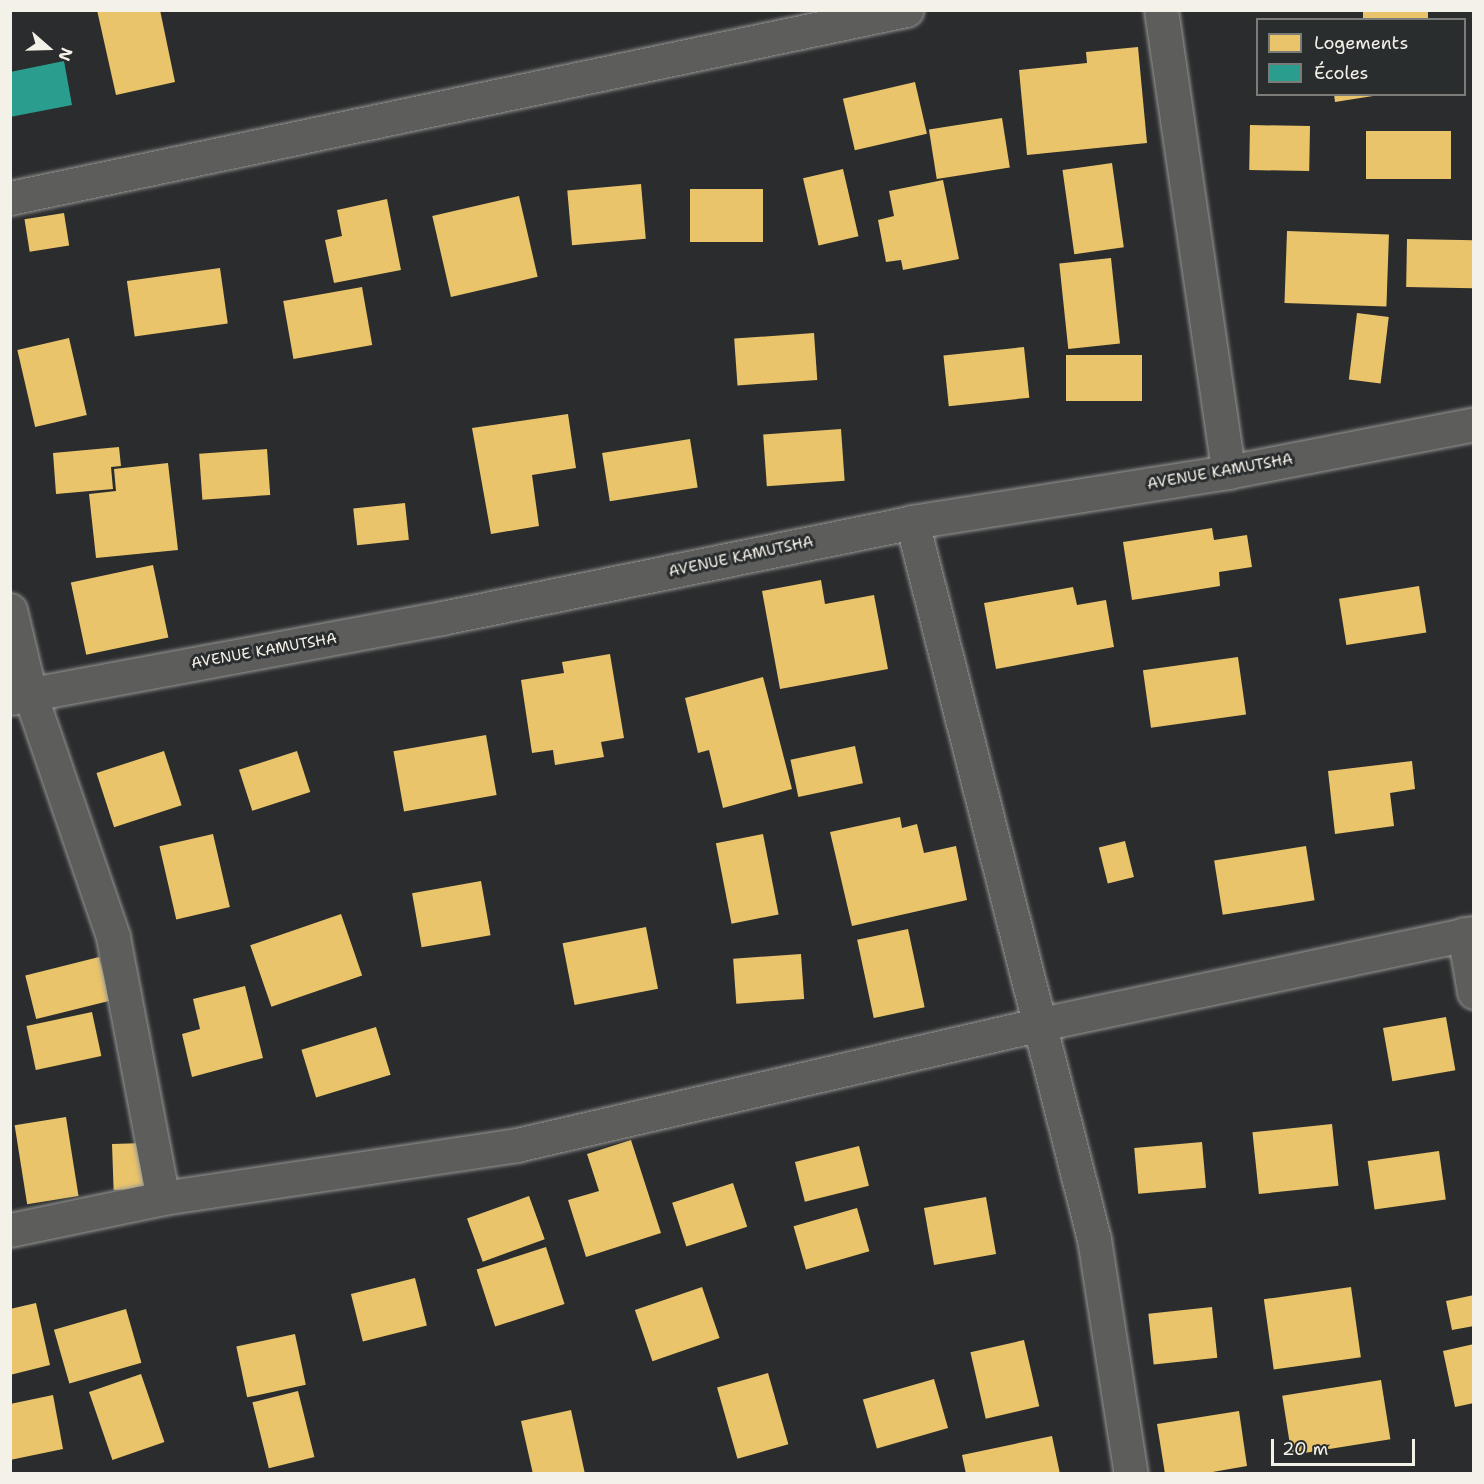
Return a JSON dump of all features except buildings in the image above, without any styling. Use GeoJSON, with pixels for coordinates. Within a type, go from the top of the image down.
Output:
{"type":"FeatureCollection","features":[{"type":"Feature","properties":{"kind":"street"},"geometry":{"type":"LineString","coordinates":[[10,198],[906,10]]}},
{"type":"Feature","properties":{"kind":"street"},"geometry":{"type":"LineString","coordinates":[[1161,10],[1228,472]]}},
{"type":"Feature","properties":{"kind":"street","name":"AVENUE KAMUTSHA"},"geometry":{"type":"LineString","coordinates":[[20,696],[442,618],[912,522],[1228,472],[1473,424]]}},
{"type":"Feature","properties":{"kind":"street"},"geometry":{"type":"LineString","coordinates":[[912,522],[1094,1239],[1131,1473]]}},
{"type":"Feature","properties":{"kind":"street"},"geometry":{"type":"LineString","coordinates":[[10,610],[20,696],[113,937],[163,1198]]}},
{"type":"Feature","properties":{"kind":"street"},"geometry":{"type":"LineString","coordinates":[[10,1230],[163,1198],[517,1145],[1041,1024],[1468,933],[1473,992]]}}]}
